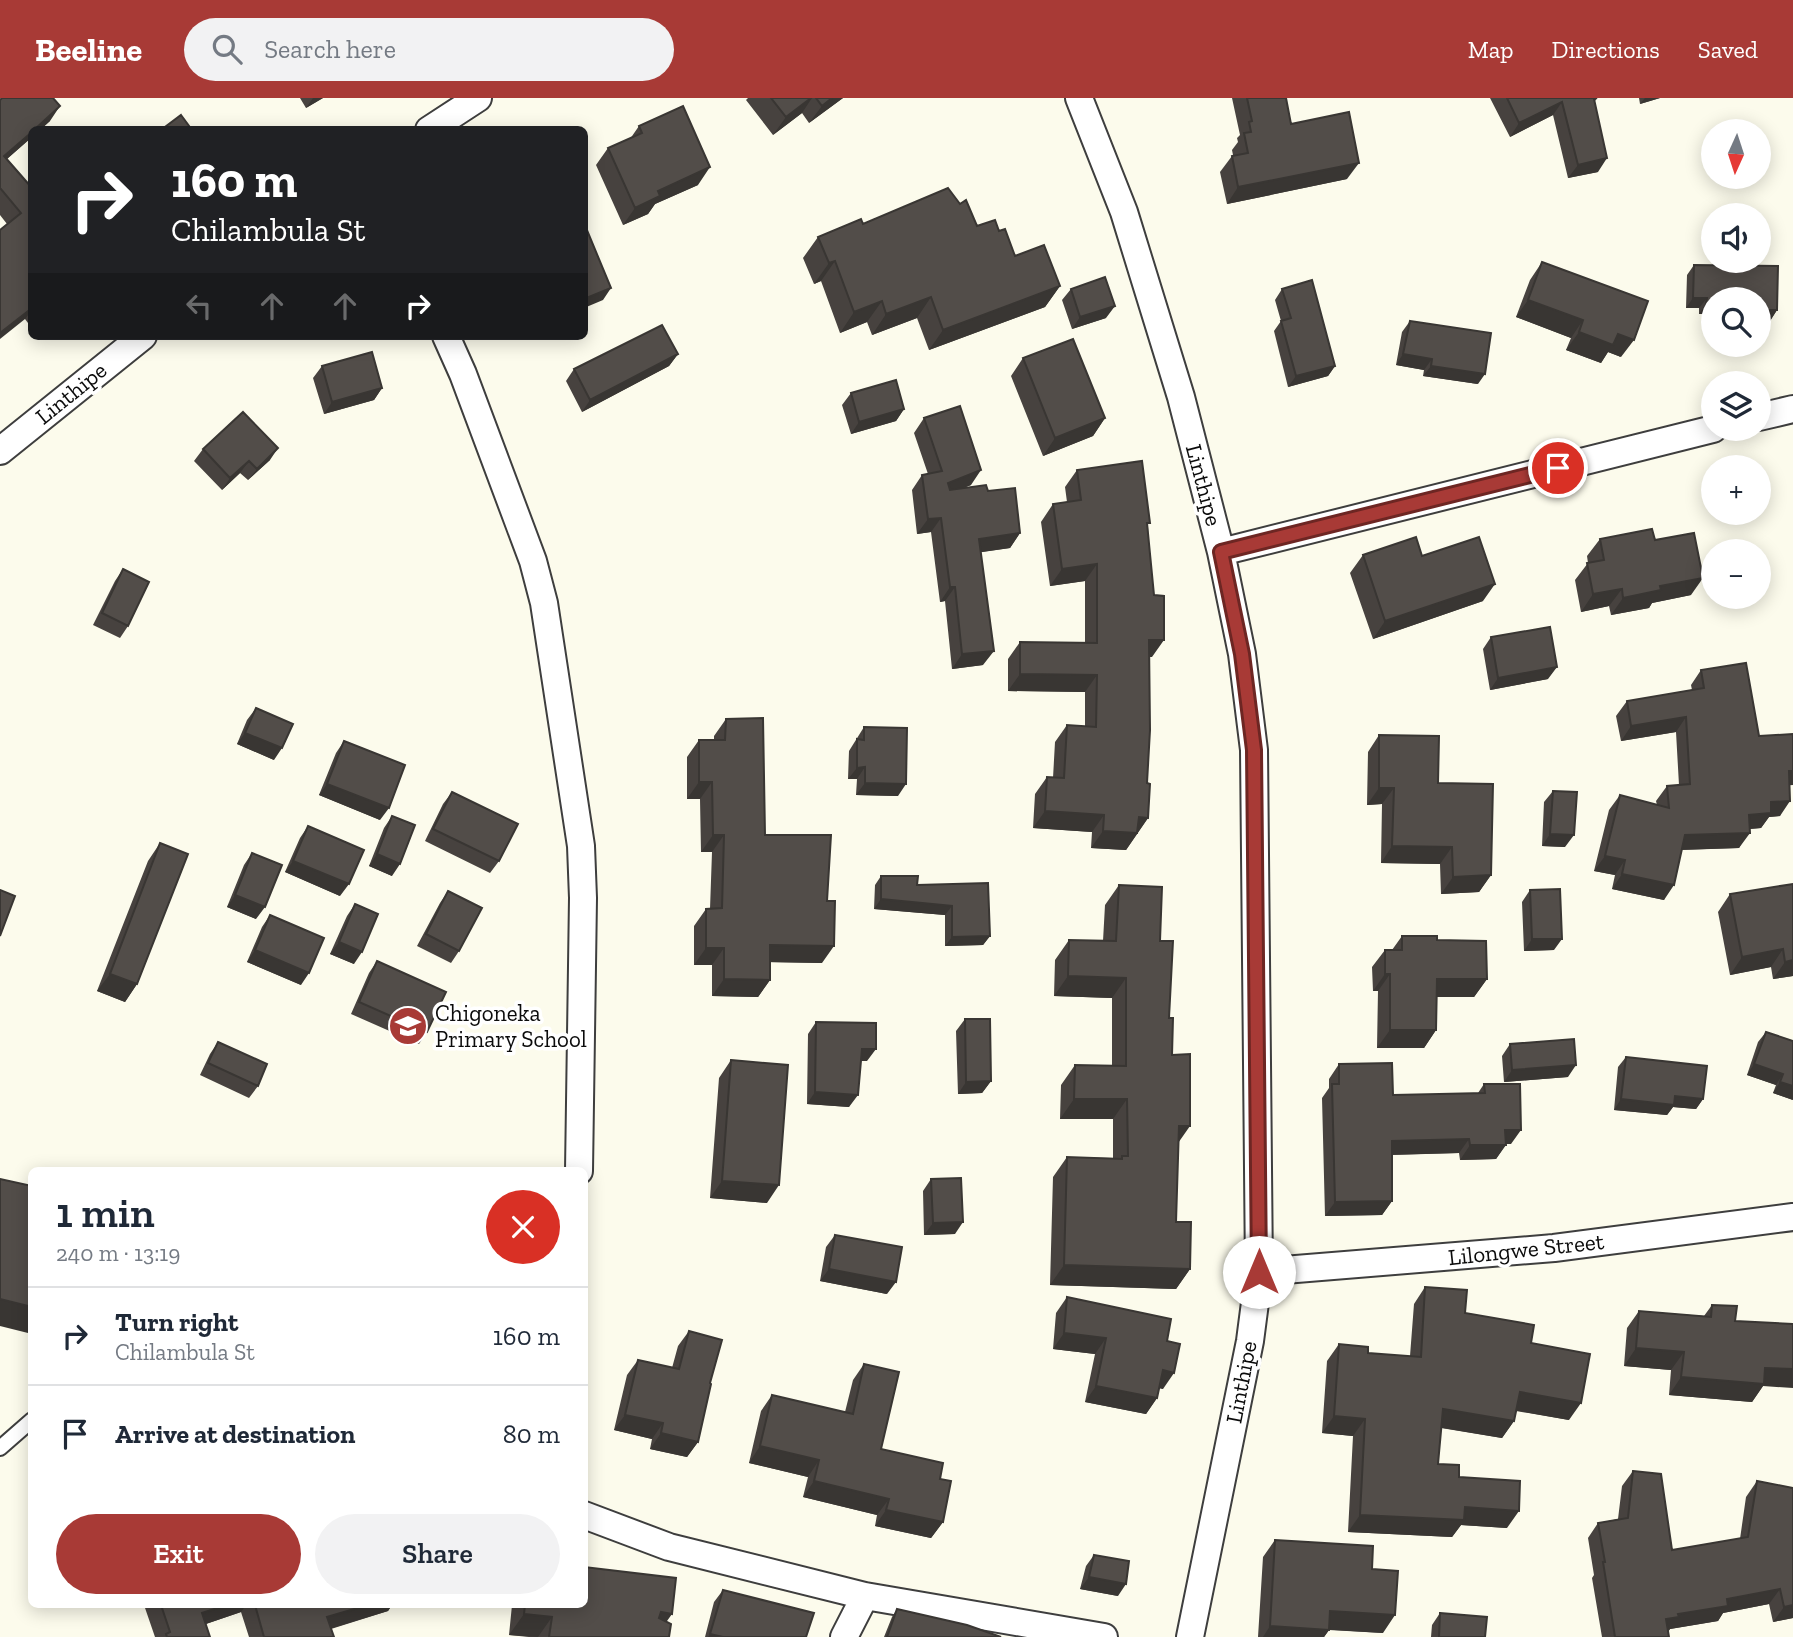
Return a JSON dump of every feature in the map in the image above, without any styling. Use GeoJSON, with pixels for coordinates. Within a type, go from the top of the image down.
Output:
{"type":"FeatureCollection","features":[{"type":"Feature","properties":{"kind":"street"},"geometry":{"type":"LineString","coordinates":[[435,126],[478,98]]}},
{"type":"Feature","properties":{"kind":"street","name":"Linthipe"},"geometry":{"type":"LineString","coordinates":[[1079,98],[1124,212],[1181,397],[1221,552],[1242,654],[1254,750],[1259,1272],[1250,1341],[1189,1637]]}},
{"type":"Feature","properties":{"kind":"street","name":"Linthipe"},"geometry":{"type":"LineString","coordinates":[[0,451],[138,340]]}},
{"type":"Feature","properties":{"kind":"street"},"geometry":{"type":"LineString","coordinates":[[448,340],[533,561],[544,603],[581,846],[583,898],[579,1167]]}},
{"type":"Feature","properties":{"kind":"street"},"geometry":{"type":"LineString","coordinates":[[1771,414],[1793,409]]}},
{"type":"Feature","properties":{"kind":"street"},"geometry":{"type":"LineString","coordinates":[[1221,552],[1701,432]]}},
{"type":"Feature","properties":{"kind":"street","name":"Lilongwe Street"},"geometry":{"type":"LineString","coordinates":[[1259,1272],[1554,1248],[1793,1217]]}},
{"type":"Feature","properties":{"kind":"street"},"geometry":{"type":"LineString","coordinates":[[588,1517],[669,1547],[864,1596],[1104,1637]]}},
{"type":"Feature","properties":{"kind":"street"},"geometry":{"type":"LineString","coordinates":[[844,1637],[864,1596]]}},
{"type":"Feature","properties":{"kind":"lane"},"geometry":{"type":"LineString","coordinates":[[0,1448],[28,1424]]}},
{"type":"Feature","properties":{"kind":"building"},"geometry":{"type":"Polygon","coordinates":[[[53,98],[60,106],[38,126],[28,126],[28,135],[4,156],[28,183],[28,311],[0,333],[0,230],[21,213],[0,188],[0,100],[53,98]]]}},
{"type":"Feature","properties":{"kind":"building"},"geometry":{"type":"Polygon","coordinates":[[[771,98],[811,98],[786,117],[771,98]]]}},
{"type":"Feature","properties":{"kind":"building"},"geometry":{"type":"Polygon","coordinates":[[[816,98],[832,98],[822,106],[816,98]]]}},
{"type":"Feature","properties":{"kind":"building"},"geometry":{"type":"Polygon","coordinates":[[[1247,98],[1286,98],[1291,124],[1349,112],[1359,163],[1238,187],[1232,156],[1248,153],[1244,133],[1251,132],[1249,122],[1252,121],[1247,98]]]}},
{"type":"Feature","properties":{"kind":"building"},"geometry":{"type":"Polygon","coordinates":[[[1507,98],[1597,98],[1594,99],[1607,158],[1578,165],[1562,102],[1519,123],[1507,98]]]}},
{"type":"Feature","properties":{"kind":"building"},"geometry":{"type":"Polygon","coordinates":[[[683,106],[710,167],[658,191],[660,196],[635,208],[608,148],[642,133],[639,126],[683,106]]]}},
{"type":"Feature","properties":{"kind":"building"},"geometry":{"type":"Polygon","coordinates":[[[181,115],[189,126],[166,126],[181,115]]]}},
{"type":"Feature","properties":{"kind":"building"},"geometry":{"type":"Polygon","coordinates":[[[948,188],[960,204],[966,200],[977,226],[995,220],[999,231],[1005,229],[1015,256],[1044,245],[1060,286],[943,330],[931,297],[886,314],[882,301],[854,312],[835,261],[829,263],[818,237],[861,219],[863,224],[948,188]]]}},
{"type":"Feature","properties":{"kind":"building"},"geometry":{"type":"Polygon","coordinates":[[[588,233],[611,288],[588,297],[588,233]]]}},
{"type":"Feature","properties":{"kind":"building"},"geometry":{"type":"Polygon","coordinates":[[[1542,262],[1648,301],[1634,340],[1618,334],[1613,345],[1579,332],[1583,320],[1528,300],[1542,262]]]}},
{"type":"Feature","properties":{"kind":"building"},"geometry":{"type":"Polygon","coordinates":[[[1694,265],[1701,265],[1701,273],[1771,273],[1771,266],[1778,266],[1777,310],[1771,310],[1771,287],[1701,287],[1701,298],[1693,298],[1694,265]]]}},
{"type":"Feature","properties":{"kind":"building"},"geometry":{"type":"Polygon","coordinates":[[[1105,277],[1115,306],[1080,317],[1071,289],[1105,277]]]}},
{"type":"Feature","properties":{"kind":"building"},"geometry":{"type":"Polygon","coordinates":[[[1312,280],[1335,366],[1296,376],[1281,321],[1291,318],[1282,289],[1312,280]]]}},
{"type":"Feature","properties":{"kind":"building"},"geometry":{"type":"Polygon","coordinates":[[[1410,321],[1491,333],[1485,374],[1431,366],[1432,359],[1403,354],[1410,321]]]}},
{"type":"Feature","properties":{"kind":"building"},"geometry":{"type":"Polygon","coordinates":[[[662,325],[678,354],[590,400],[574,369],[662,325]]]}},
{"type":"Feature","properties":{"kind":"building"},"geometry":{"type":"Polygon","coordinates":[[[1073,339],[1105,418],[1055,438],[1023,358],[1073,339]]]}},
{"type":"Feature","properties":{"kind":"building"},"geometry":{"type":"Polygon","coordinates":[[[372,352],[382,388],[332,402],[322,366],[372,352]]]}},
{"type":"Feature","properties":{"kind":"building"},"geometry":{"type":"Polygon","coordinates":[[[896,380],[904,409],[859,422],[851,393],[896,380]]]}},
{"type":"Feature","properties":{"kind":"building"},"geometry":{"type":"Polygon","coordinates":[[[960,406],[981,470],[948,483],[950,490],[986,485],[988,491],[1015,488],[1020,533],[979,539],[994,651],[962,654],[955,587],[950,587],[941,518],[928,519],[922,475],[942,471],[924,418],[960,406]]]}},
{"type":"Feature","properties":{"kind":"building"},"geometry":{"type":"Polygon","coordinates":[[[243,412],[278,448],[257,469],[249,461],[230,478],[203,449],[243,412]]]}},
{"type":"Feature","properties":{"kind":"building"},"geometry":{"type":"Polygon","coordinates":[[[1142,461],[1150,523],[1147,523],[1154,595],[1164,596],[1164,640],[1149,640],[1148,818],[1139,817],[1137,833],[1103,831],[1104,815],[1045,811],[1047,777],[1064,778],[1067,725],[1096,727],[1097,675],[1020,674],[1020,642],[1097,643],[1097,564],[1062,569],[1053,504],[1081,500],[1077,470],[1142,461]]]}},
{"type":"Feature","properties":{"kind":"building"},"geometry":{"type":"Polygon","coordinates":[[[1652,529],[1655,540],[1694,533],[1701,578],[1660,586],[1661,590],[1623,598],[1622,589],[1593,594],[1587,563],[1604,560],[1600,539],[1652,529]]]}},
{"type":"Feature","properties":{"kind":"building"},"geometry":{"type":"Polygon","coordinates":[[[1416,537],[1422,556],[1479,537],[1495,584],[1385,621],[1363,555],[1416,537]]]}},
{"type":"Feature","properties":{"kind":"building"},"geometry":{"type":"Polygon","coordinates":[[[123,569],[149,582],[128,626],[102,613],[123,569]]]}},
{"type":"Feature","properties":{"kind":"building"},"geometry":{"type":"Polygon","coordinates":[[[1550,627],[1557,667],[1498,678],[1491,637],[1550,627]]]}},
{"type":"Feature","properties":{"kind":"building"},"geometry":{"type":"Polygon","coordinates":[[[1746,663],[1759,736],[1793,734],[1793,771],[1789,771],[1790,801],[1771,802],[1771,813],[1749,815],[1750,833],[1685,835],[1674,885],[1622,874],[1625,860],[1605,856],[1620,795],[1669,808],[1667,786],[1690,784],[1686,717],[1631,726],[1627,701],[1704,688],[1701,670],[1746,663]]]}},
{"type":"Feature","properties":{"kind":"building"},"geometry":{"type":"Polygon","coordinates":[[[256,708],[293,724],[282,748],[245,733],[256,708]]]}},
{"type":"Feature","properties":{"kind":"building"},"geometry":{"type":"Polygon","coordinates":[[[763,718],[765,835],[831,835],[827,901],[835,901],[834,946],[770,945],[770,980],[724,979],[724,948],[706,948],[706,909],[722,908],[724,835],[713,835],[712,782],[699,782],[699,740],[725,740],[726,719],[763,718]]]}},
{"type":"Feature","properties":{"kind":"building"},"geometry":{"type":"Polygon","coordinates":[[[864,727],[907,728],[906,784],[865,783],[865,767],[857,768],[857,739],[864,740],[864,727]]]}},
{"type":"Feature","properties":{"kind":"building"},"geometry":{"type":"Polygon","coordinates":[[[1379,735],[1439,736],[1438,783],[1493,784],[1491,875],[1453,877],[1452,847],[1392,846],[1394,788],[1379,788],[1379,735]]]}},
{"type":"Feature","properties":{"kind":"building"},"geometry":{"type":"Polygon","coordinates":[[[344,741],[405,765],[389,808],[327,784],[344,741]]]}},
{"type":"Feature","properties":{"kind":"building"},"geometry":{"type":"Polygon","coordinates":[[[1553,791],[1577,792],[1574,835],[1550,834],[1553,791]]]}},
{"type":"Feature","properties":{"kind":"building"},"geometry":{"type":"Polygon","coordinates":[[[452,792],[518,824],[499,861],[433,829],[452,792]]]}},
{"type":"Feature","properties":{"kind":"building"},"geometry":{"type":"Polygon","coordinates":[[[392,816],[415,825],[400,864],[377,854],[392,816]]]}},
{"type":"Feature","properties":{"kind":"building"},"geometry":{"type":"Polygon","coordinates":[[[308,826],[364,850],[349,884],[293,861],[308,826]]]}},
{"type":"Feature","properties":{"kind":"building"},"geometry":{"type":"Polygon","coordinates":[[[160,843],[188,854],[137,984],[110,974],[160,843]]]}},
{"type":"Feature","properties":{"kind":"building"},"geometry":{"type":"Polygon","coordinates":[[[252,853],[282,865],[265,907],[235,895],[252,853]]]}},
{"type":"Feature","properties":{"kind":"building"},"geometry":{"type":"Polygon","coordinates":[[[881,876],[918,876],[917,885],[988,883],[990,936],[952,937],[952,906],[881,899],[881,876]]]}},
{"type":"Feature","properties":{"kind":"building"},"geometry":{"type":"Polygon","coordinates":[[[1793,884],[1793,960],[1785,962],[1783,949],[1742,957],[1730,894],[1793,884]]]}},
{"type":"Feature","properties":{"kind":"building"},"geometry":{"type":"Polygon","coordinates":[[[1119,885],[1162,887],[1160,941],[1173,941],[1169,1018],[1173,1018],[1172,1055],[1190,1054],[1190,1126],[1179,1126],[1176,1222],[1191,1222],[1190,1269],[1064,1265],[1067,1157],[1122,1159],[1122,1156],[1128,1156],[1127,1099],[1074,1099],[1075,1065],[1126,1066],[1126,978],[1068,976],[1069,940],[1116,941],[1119,885]]]}},
{"type":"Feature","properties":{"kind":"building"},"geometry":{"type":"Polygon","coordinates":[[[1560,889],[1562,939],[1532,939],[1530,890],[1560,889]]]}},
{"type":"Feature","properties":{"kind":"building"},"geometry":{"type":"Polygon","coordinates":[[[0,890],[15,896],[0,936],[0,890]]]}},
{"type":"Feature","properties":{"kind":"building"},"geometry":{"type":"Polygon","coordinates":[[[448,891],[482,908],[459,951],[426,934],[448,891]]]}},
{"type":"Feature","properties":{"kind":"building"},"geometry":{"type":"Polygon","coordinates":[[[355,904],[378,914],[362,952],[339,942],[355,904]]]}},
{"type":"Feature","properties":{"kind":"building"},"geometry":{"type":"Polygon","coordinates":[[[270,915],[324,938],[309,973],[255,950],[270,915]]]}},
{"type":"Feature","properties":{"kind":"building"},"geometry":{"type":"Polygon","coordinates":[[[1402,936],[1486,941],[1487,979],[1437,979],[1436,1030],[1390,1030],[1390,974],[1385,974],[1385,950],[1402,950],[1402,936]]]}},
{"type":"Feature","properties":{"kind":"building"},"geometry":{"type":"Polygon","coordinates":[[[377,961],[446,992],[427,1032],[359,1002],[377,961]]]}},
{"type":"Feature","properties":{"kind":"building"},"geometry":{"type":"Polygon","coordinates":[[[965,1019],[990,1019],[991,1081],[966,1082],[965,1019]]]}},
{"type":"Feature","properties":{"kind":"building"},"geometry":{"type":"Polygon","coordinates":[[[816,1022],[876,1023],[876,1049],[862,1049],[858,1095],[815,1092],[816,1022]]]}},
{"type":"Feature","properties":{"kind":"building"},"geometry":{"type":"Polygon","coordinates":[[[1766,1032],[1793,1041],[1793,1086],[1780,1082],[1783,1074],[1754,1064],[1766,1032]]]}},
{"type":"Feature","properties":{"kind":"building"},"geometry":{"type":"Polygon","coordinates":[[[1574,1039],[1576,1065],[1512,1070],[1510,1044],[1574,1039]]]}},
{"type":"Feature","properties":{"kind":"building"},"geometry":{"type":"Polygon","coordinates":[[[218,1042],[267,1064],[258,1086],[208,1063],[218,1042]]]}},
{"type":"Feature","properties":{"kind":"building"},"geometry":{"type":"Polygon","coordinates":[[[1626,1057],[1707,1066],[1703,1099],[1675,1096],[1674,1105],[1621,1099],[1626,1057]]]}},
{"type":"Feature","properties":{"kind":"building"},"geometry":{"type":"Polygon","coordinates":[[[731,1060],[788,1065],[779,1185],[722,1181],[731,1060]]]}},
{"type":"Feature","properties":{"kind":"building"},"geometry":{"type":"Polygon","coordinates":[[[1392,1063],[1393,1095],[1485,1093],[1484,1084],[1520,1084],[1521,1130],[1505,1130],[1506,1145],[1470,1145],[1469,1139],[1392,1141],[1392,1201],[1335,1202],[1332,1084],[1339,1084],[1339,1064],[1392,1063]]]}},
{"type":"Feature","properties":{"kind":"building"},"geometry":{"type":"Polygon","coordinates":[[[961,1178],[963,1222],[933,1223],[931,1179],[961,1178]]]}},
{"type":"Feature","properties":{"kind":"building"},"geometry":{"type":"Polygon","coordinates":[[[0,1179],[28,1185],[28,1306],[0,1299],[0,1179]]]}},
{"type":"Feature","properties":{"kind":"building"},"geometry":{"type":"Polygon","coordinates":[[[835,1235],[902,1247],[896,1282],[829,1269],[835,1235]]]}},
{"type":"Feature","properties":{"kind":"building"},"geometry":{"type":"Polygon","coordinates":[[[1425,1287],[1467,1290],[1465,1313],[1534,1325],[1531,1343],[1590,1354],[1581,1403],[1520,1392],[1514,1421],[1443,1409],[1438,1464],[1459,1465],[1459,1477],[1520,1481],[1519,1511],[1465,1507],[1464,1520],[1360,1515],[1365,1419],[1334,1416],[1339,1344],[1368,1347],[1368,1353],[1421,1357],[1425,1287]]]}},
{"type":"Feature","properties":{"kind":"building"},"geometry":{"type":"Polygon","coordinates":[[[1067,1297],[1171,1319],[1167,1341],[1180,1344],[1174,1373],[1163,1370],[1157,1398],[1096,1386],[1106,1338],[1064,1333],[1067,1297]]]}},
{"type":"Feature","properties":{"kind":"building"},"geometry":{"type":"Polygon","coordinates":[[[1712,1305],[1737,1306],[1735,1321],[1793,1324],[1793,1369],[1765,1368],[1764,1384],[1681,1377],[1684,1352],[1636,1348],[1639,1311],[1711,1317],[1712,1305]]]}},
{"type":"Feature","properties":{"kind":"building"},"geometry":{"type":"Polygon","coordinates":[[[689,1331],[722,1340],[698,1442],[661,1433],[663,1423],[625,1415],[638,1360],[679,1369],[689,1331]]]}},
{"type":"Feature","properties":{"kind":"building"},"geometry":{"type":"Polygon","coordinates":[[[864,1364],[899,1372],[881,1449],[943,1463],[940,1479],[951,1481],[943,1522],[886,1510],[889,1499],[814,1481],[819,1460],[760,1446],[772,1395],[853,1414],[864,1364]]]}},
{"type":"Feature","properties":{"kind":"building"},"geometry":{"type":"Polygon","coordinates":[[[1633,1471],[1661,1474],[1672,1550],[1748,1537],[1757,1481],[1793,1488],[1793,1605],[1784,1607],[1780,1589],[1727,1599],[1728,1606],[1678,1614],[1679,1617],[1666,1619],[1669,1637],[1615,1637],[1598,1523],[1628,1518],[1633,1471]]]}},
{"type":"Feature","properties":{"kind":"building"},"geometry":{"type":"Polygon","coordinates":[[[1275,1540],[1373,1546],[1372,1569],[1398,1571],[1395,1615],[1330,1611],[1329,1630],[1270,1626],[1275,1540]]]}},
{"type":"Feature","properties":{"kind":"building"},"geometry":{"type":"Polygon","coordinates":[[[1094,1555],[1129,1561],[1126,1584],[1089,1577],[1094,1555]]]}},
{"type":"Feature","properties":{"kind":"building"},"geometry":{"type":"Polygon","coordinates":[[[588,1567],[676,1578],[672,1614],[661,1612],[659,1618],[671,1624],[669,1637],[549,1637],[552,1617],[524,1614],[525,1608],[588,1608],[588,1567]]]}},
{"type":"Feature","properties":{"kind":"building"},"geometry":{"type":"Polygon","coordinates":[[[723,1590],[814,1613],[806,1637],[723,1637],[710,1634],[723,1590]]]}},
{"type":"Feature","properties":{"kind":"building"},"geometry":{"type":"Polygon","coordinates":[[[162,1608],[218,1608],[202,1613],[210,1637],[167,1637],[166,1634],[170,1632],[162,1608]]]}},
{"type":"Feature","properties":{"kind":"building"},"geometry":{"type":"Polygon","coordinates":[[[256,1608],[358,1608],[327,1617],[334,1637],[264,1637],[256,1608]]]}},
{"type":"Feature","properties":{"kind":"building"},"geometry":{"type":"Polygon","coordinates":[[[897,1609],[967,1625],[1001,1637],[887,1637],[897,1609]]]}},
{"type":"Feature","properties":{"kind":"building"},"geometry":{"type":"Polygon","coordinates":[[[1440,1613],[1487,1617],[1485,1637],[1439,1637],[1440,1613]]]}},
{"type":"Feature","properties":{"kind":"place","name":"Chigoneka Primary School"},"geometry":{"type":"Point","coordinates":[408,1026]}},
{"type":"Feature","properties":{"kind":"route"},"geometry":{"type":"LineString","coordinates":[[1259,1272],[1254,750],[1242,654],[1221,552],[1558,468]]}}]}
